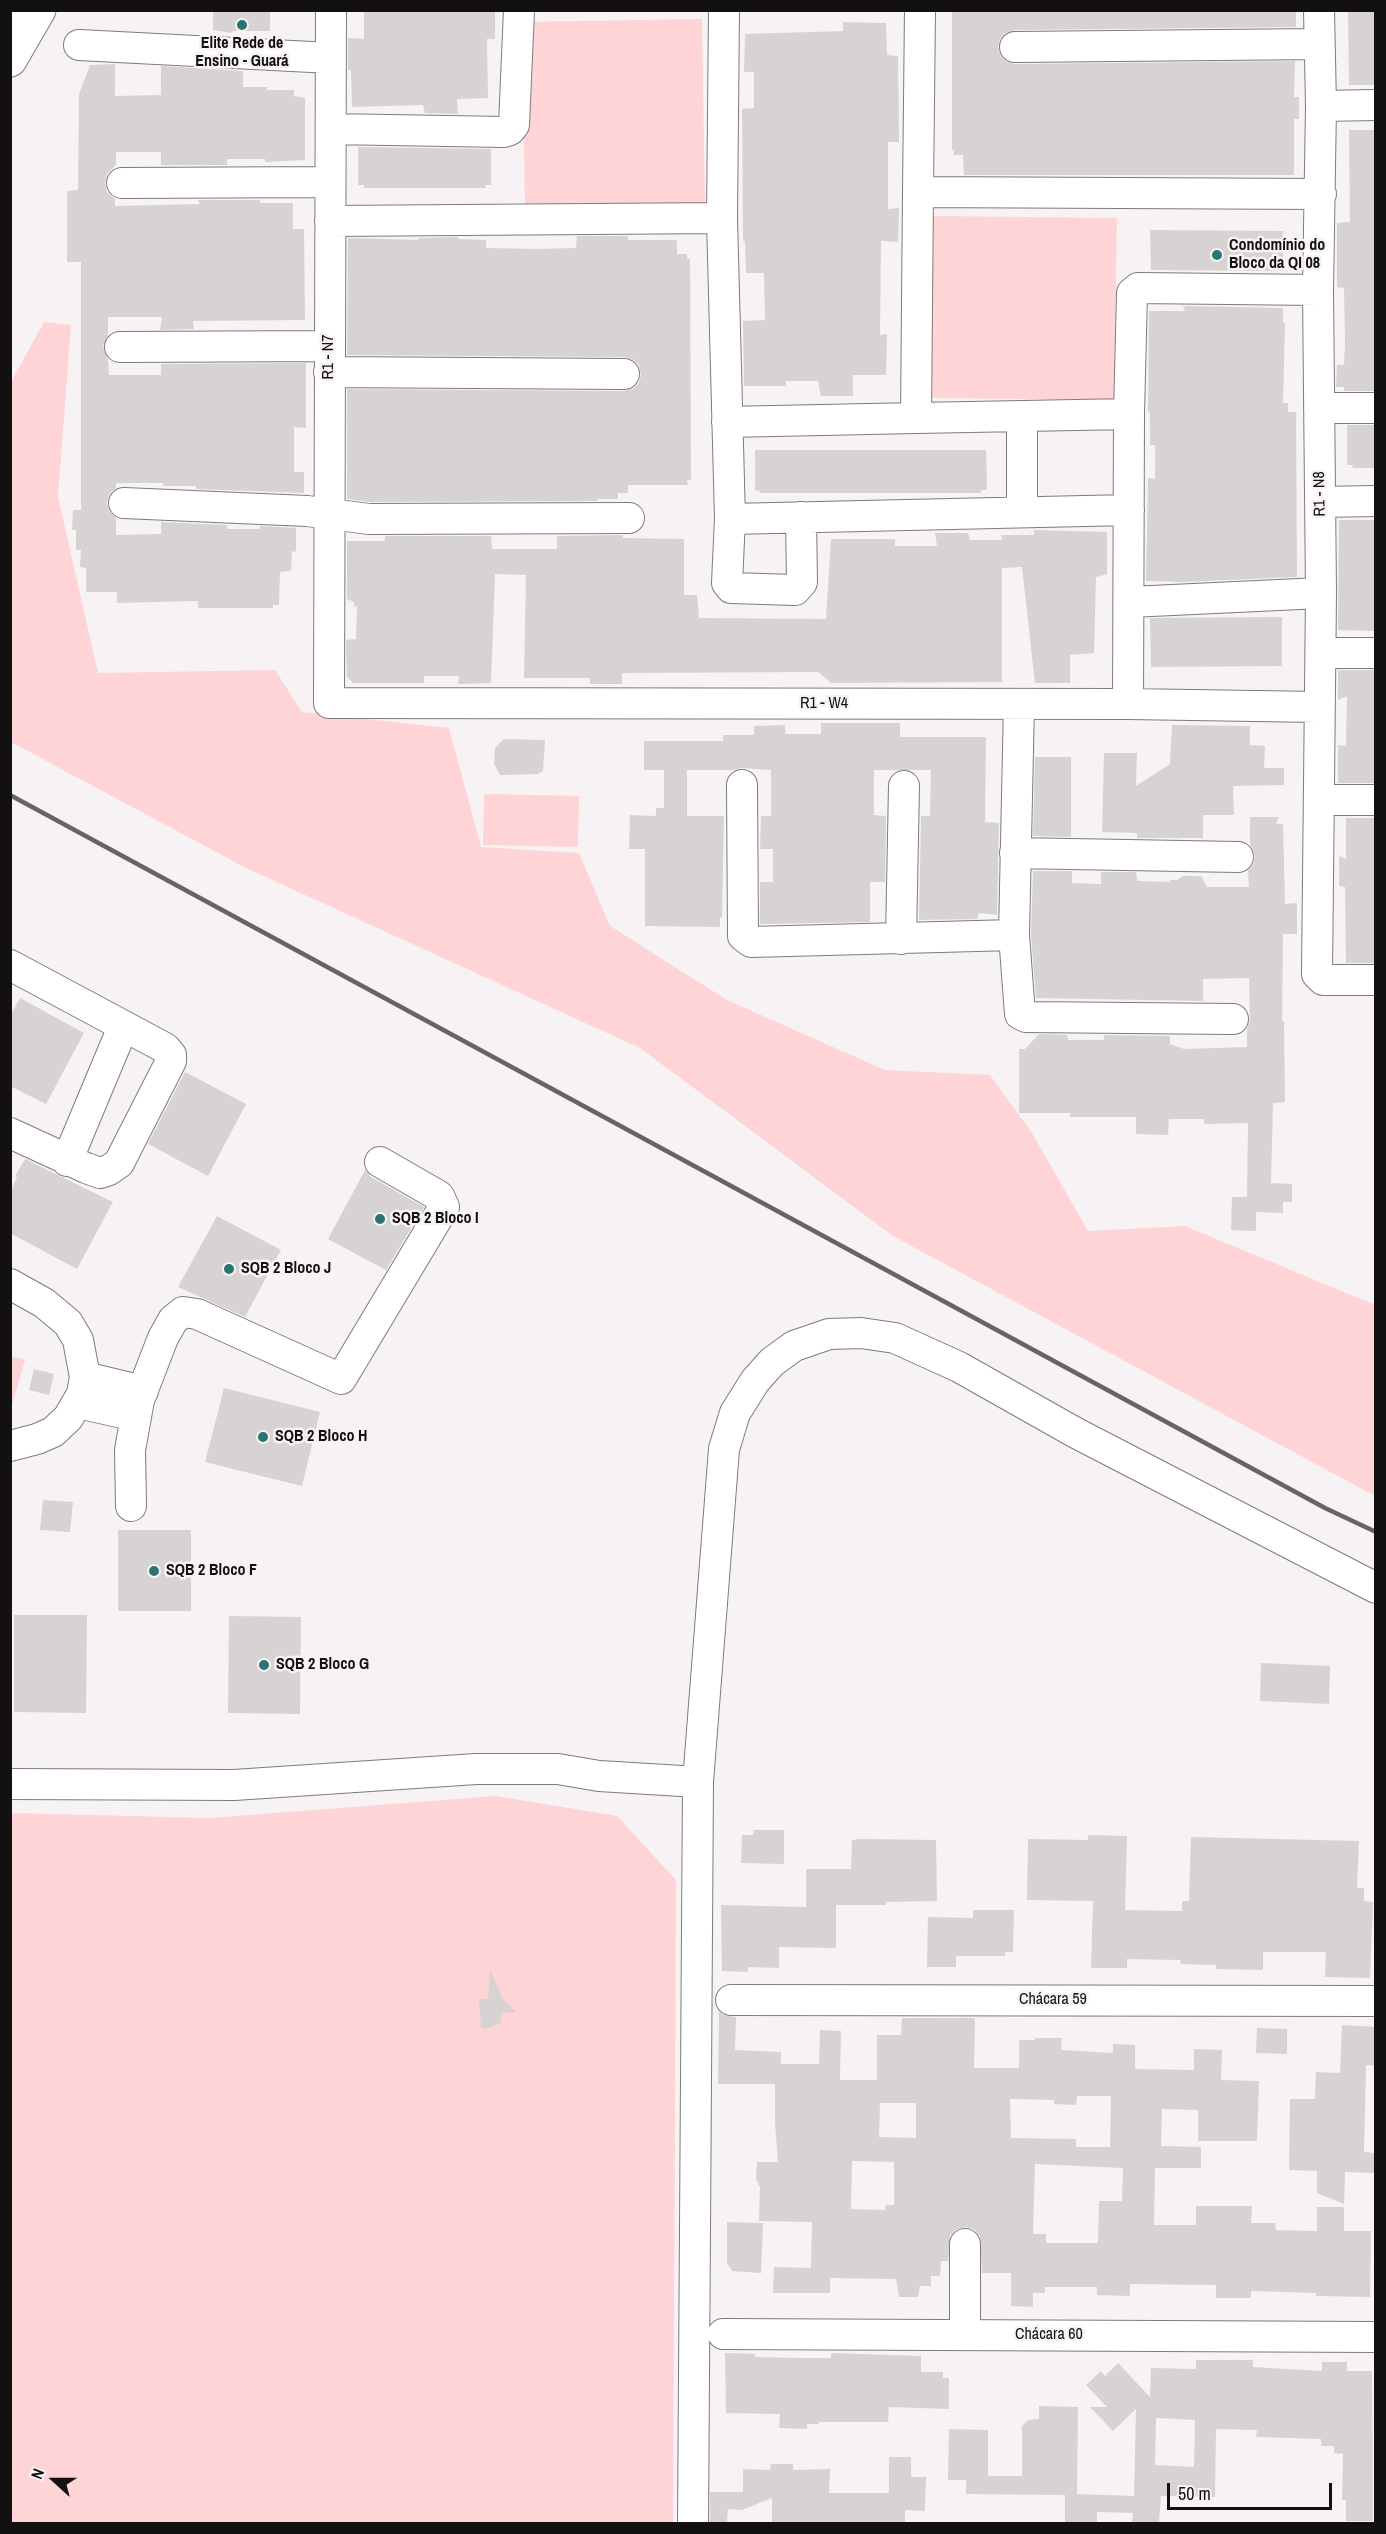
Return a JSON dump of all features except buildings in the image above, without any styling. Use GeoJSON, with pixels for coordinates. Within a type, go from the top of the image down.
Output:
{"type":"FeatureCollection","features":[{"type":"Feature","properties":{"kind":"main road"},"geometry":{"type":"LineString","coordinates":[[10,60],[39,10]]}},
{"type":"Feature","properties":{"kind":"street","name":"R1 - N7"},"geometry":{"type":"LineString","coordinates":[[329,703],[331,10]]}},
{"type":"Feature","properties":{"kind":"street"},"geometry":{"type":"LineString","coordinates":[[331,129],[504,132],[510,130],[514,125],[519,10]]}},
{"type":"Feature","properties":{"kind":"street"},"geometry":{"type":"LineString","coordinates":[[724,10],[722,218],[730,519],[727,584],[731,588],[795,590],[802,582],[801,517]]}},
{"type":"Feature","properties":{"kind":"street"},"geometry":{"type":"LineString","coordinates":[[916,418],[920,10]]}},
{"type":"Feature","properties":{"kind":"street","name":"R1 - N8"},"geometry":{"type":"LineString","coordinates":[[1319,10],[1321,106],[1318,290],[1321,593],[1319,978],[1323,980],[1376,980]]}},
{"type":"Feature","properties":{"kind":"street"},"geometry":{"type":"LineString","coordinates":[[1015,47],[1318,44]]}},
{"type":"Feature","properties":{"kind":"street"},"geometry":{"type":"LineString","coordinates":[[79,45],[331,58]]}},
{"type":"Feature","properties":{"kind":"street"},"geometry":{"type":"LineString","coordinates":[[1321,106],[1376,105]]}},
{"type":"Feature","properties":{"kind":"street"},"geometry":{"type":"LineString","coordinates":[[122,183],[330,182]]}},
{"type":"Feature","properties":{"kind":"street"},"geometry":{"type":"LineString","coordinates":[[918,192],[1321,194]]}},
{"type":"Feature","properties":{"kind":"street"},"geometry":{"type":"LineString","coordinates":[[330,221],[722,218]]}},
{"type":"Feature","properties":{"kind":"street"},"geometry":{"type":"LineString","coordinates":[[1128,704],[1130,297],[1138,288],[1318,290]]}},
{"type":"Feature","properties":{"kind":"street"},"geometry":{"type":"LineString","coordinates":[[120,347],[624,374]]}},
{"type":"Feature","properties":{"kind":"street"},"geometry":{"type":"LineString","coordinates":[[1319,408],[1376,408]]}},
{"type":"Feature","properties":{"kind":"street"},"geometry":{"type":"LineString","coordinates":[[727,422],[1129,414]]}},
{"type":"Feature","properties":{"kind":"street"},"geometry":{"type":"LineString","coordinates":[[1022,416],[1022,512]]}},
{"type":"Feature","properties":{"kind":"street"},"geometry":{"type":"LineString","coordinates":[[1320,502],[1376,501]]}},
{"type":"Feature","properties":{"kind":"street"},"geometry":{"type":"LineString","coordinates":[[124,503],[307,511],[330,516],[369,519],[629,518]]}},
{"type":"Feature","properties":{"kind":"street"},"geometry":{"type":"LineString","coordinates":[[730,519],[1129,510]]}},
{"type":"Feature","properties":{"kind":"street"},"geometry":{"type":"LineString","coordinates":[[1130,602],[1321,593]]}},
{"type":"Feature","properties":{"kind":"street"},"geometry":{"type":"LineString","coordinates":[[1321,653],[1376,653]]}},
{"type":"Feature","properties":{"kind":"street","name":"R1 - W4"},"geometry":{"type":"LineString","coordinates":[[329,703],[1128,704],[1320,707]]}},
{"type":"Feature","properties":{"kind":"street"},"geometry":{"type":"LineString","coordinates":[[1018,704],[1014,935],[1020,1014],[1026,1017],[1233,1019]]}},
{"type":"Feature","properties":{"kind":"street"},"geometry":{"type":"LineString","coordinates":[[742,785],[743,936],[746,940],[751,942],[1014,935]]}},
{"type":"Feature","properties":{"kind":"street"},"geometry":{"type":"LineString","coordinates":[[901,939],[904,786]]}},
{"type":"Feature","properties":{"kind":"street"},"geometry":{"type":"LineString","coordinates":[[1320,800],[1376,800]]}},
{"type":"Feature","properties":{"kind":"street"},"geometry":{"type":"LineString","coordinates":[[1015,853],[1238,857]]}},
{"type":"Feature","properties":{"kind":"street"},"geometry":{"type":"LineString","coordinates":[[10,965],[165,1048],[169,1052],[171,1061],[119,1163],[100,1173],[68,1161],[10,1133]]}},
{"type":"Feature","properties":{"kind":"street"},"geometry":{"type":"LineString","coordinates":[[68,1161],[123,1027]]}},
{"type":"Feature","properties":{"kind":"street"},"geometry":{"type":"LineString","coordinates":[[130,1506],[130,1450],[139,1403],[163,1338],[173,1320],[183,1312],[197,1314],[341,1379],[444,1207],[440,1196],[380,1162]]}},
{"type":"Feature","properties":{"kind":"street"},"geometry":{"type":"LineString","coordinates":[[10,1284],[44,1303],[68,1323],[78,1340],[83,1356],[82,1390],[68,1418],[53,1432],[10,1446]]}},
{"type":"Feature","properties":{"kind":"street"},"geometry":{"type":"LineString","coordinates":[[693,2523],[699,1782],[724,1449],[735,1413],[755,1381],[772,1362],[794,1346],[829,1334],[861,1333],[895,1338],[959,1367],[1076,1433],[1376,1588]]}},
{"type":"Feature","properties":{"kind":"street"},"geometry":{"type":"LineString","coordinates":[[82,1390],[139,1403]]}},
{"type":"Feature","properties":{"kind":"street"},"geometry":{"type":"LineString","coordinates":[[10,1784],[234,1785],[476,1769],[558,1769],[599,1776],[699,1782]]}},
{"type":"Feature","properties":{"kind":"street","name":"Chácara 59"},"geometry":{"type":"LineString","coordinates":[[731,2000],[1376,2001]]}},
{"type":"Feature","properties":{"kind":"street"},"geometry":{"type":"LineString","coordinates":[[965,2244],[965,2335]]}},
{"type":"Feature","properties":{"kind":"street","name":"Chácara 60"},"geometry":{"type":"LineString","coordinates":[[723,2334],[1376,2337]]}},
{"type":"Feature","properties":{"kind":"shaded area"},"geometry":{"type":"Polygon","coordinates":[[[702,19],[705,205],[525,209],[522,22],[702,19]]]}},
{"type":"Feature","properties":{"kind":"shaded area"},"geometry":{"type":"Polygon","coordinates":[[[933,216],[1117,218],[1114,400],[930,398],[933,216]]]}},
{"type":"Feature","properties":{"kind":"shaded area"},"geometry":{"type":"Polygon","coordinates":[[[44,322],[71,325],[58,497],[98,673],[275,670],[302,712],[449,728],[481,847],[579,853],[610,926],[727,1000],[885,1070],[990,1075],[1032,1133],[1088,1231],[1185,1226],[1375,1305],[1375,1496],[893,1236],[640,1048],[246,868],[11,742],[11,382],[44,322]]]}},
{"type":"Feature","properties":{"kind":"shaded area"},"geometry":{"type":"Polygon","coordinates":[[[484,794],[579,796],[578,847],[483,845],[484,794]]]}},
{"type":"Feature","properties":{"kind":"shaded area"},"geometry":{"type":"Polygon","coordinates":[[[11,1356],[25,1360],[10,1408],[11,1356]]]}},
{"type":"Feature","properties":{"kind":"shaded area"},"geometry":{"type":"Polygon","coordinates":[[[496,1796],[617,1816],[676,1880],[673,2523],[11,2524],[11,1813],[210,1818],[496,1796]]]}},
{"type":"Feature","properties":{"kind":"railway"},"geometry":{"type":"LineString","coordinates":[[10,795],[1325,1508],[1376,1532]]}},
{"type":"Feature","properties":{"kind":"place","name":"Elite Rede de Ensino - Guará"},"geometry":{"type":"Point","coordinates":[242,25]}},
{"type":"Feature","properties":{"kind":"place","name":"Condomínio do Bloco da QI 08"},"geometry":{"type":"Point","coordinates":[1217,255]}},
{"type":"Feature","properties":{"kind":"place","name":"SQB 2 Bloco I"},"geometry":{"type":"Point","coordinates":[380,1219]}},
{"type":"Feature","properties":{"kind":"place","name":"SQB 2 Bloco J"},"geometry":{"type":"Point","coordinates":[229,1269]}},
{"type":"Feature","properties":{"kind":"place","name":"SQB 2 Bloco H"},"geometry":{"type":"Point","coordinates":[263,1437]}},
{"type":"Feature","properties":{"kind":"place","name":"SQB 2 Bloco F"},"geometry":{"type":"Point","coordinates":[154,1571]}},
{"type":"Feature","properties":{"kind":"place","name":"SQB 2 Bloco G"},"geometry":{"type":"Point","coordinates":[264,1665]}}]}
